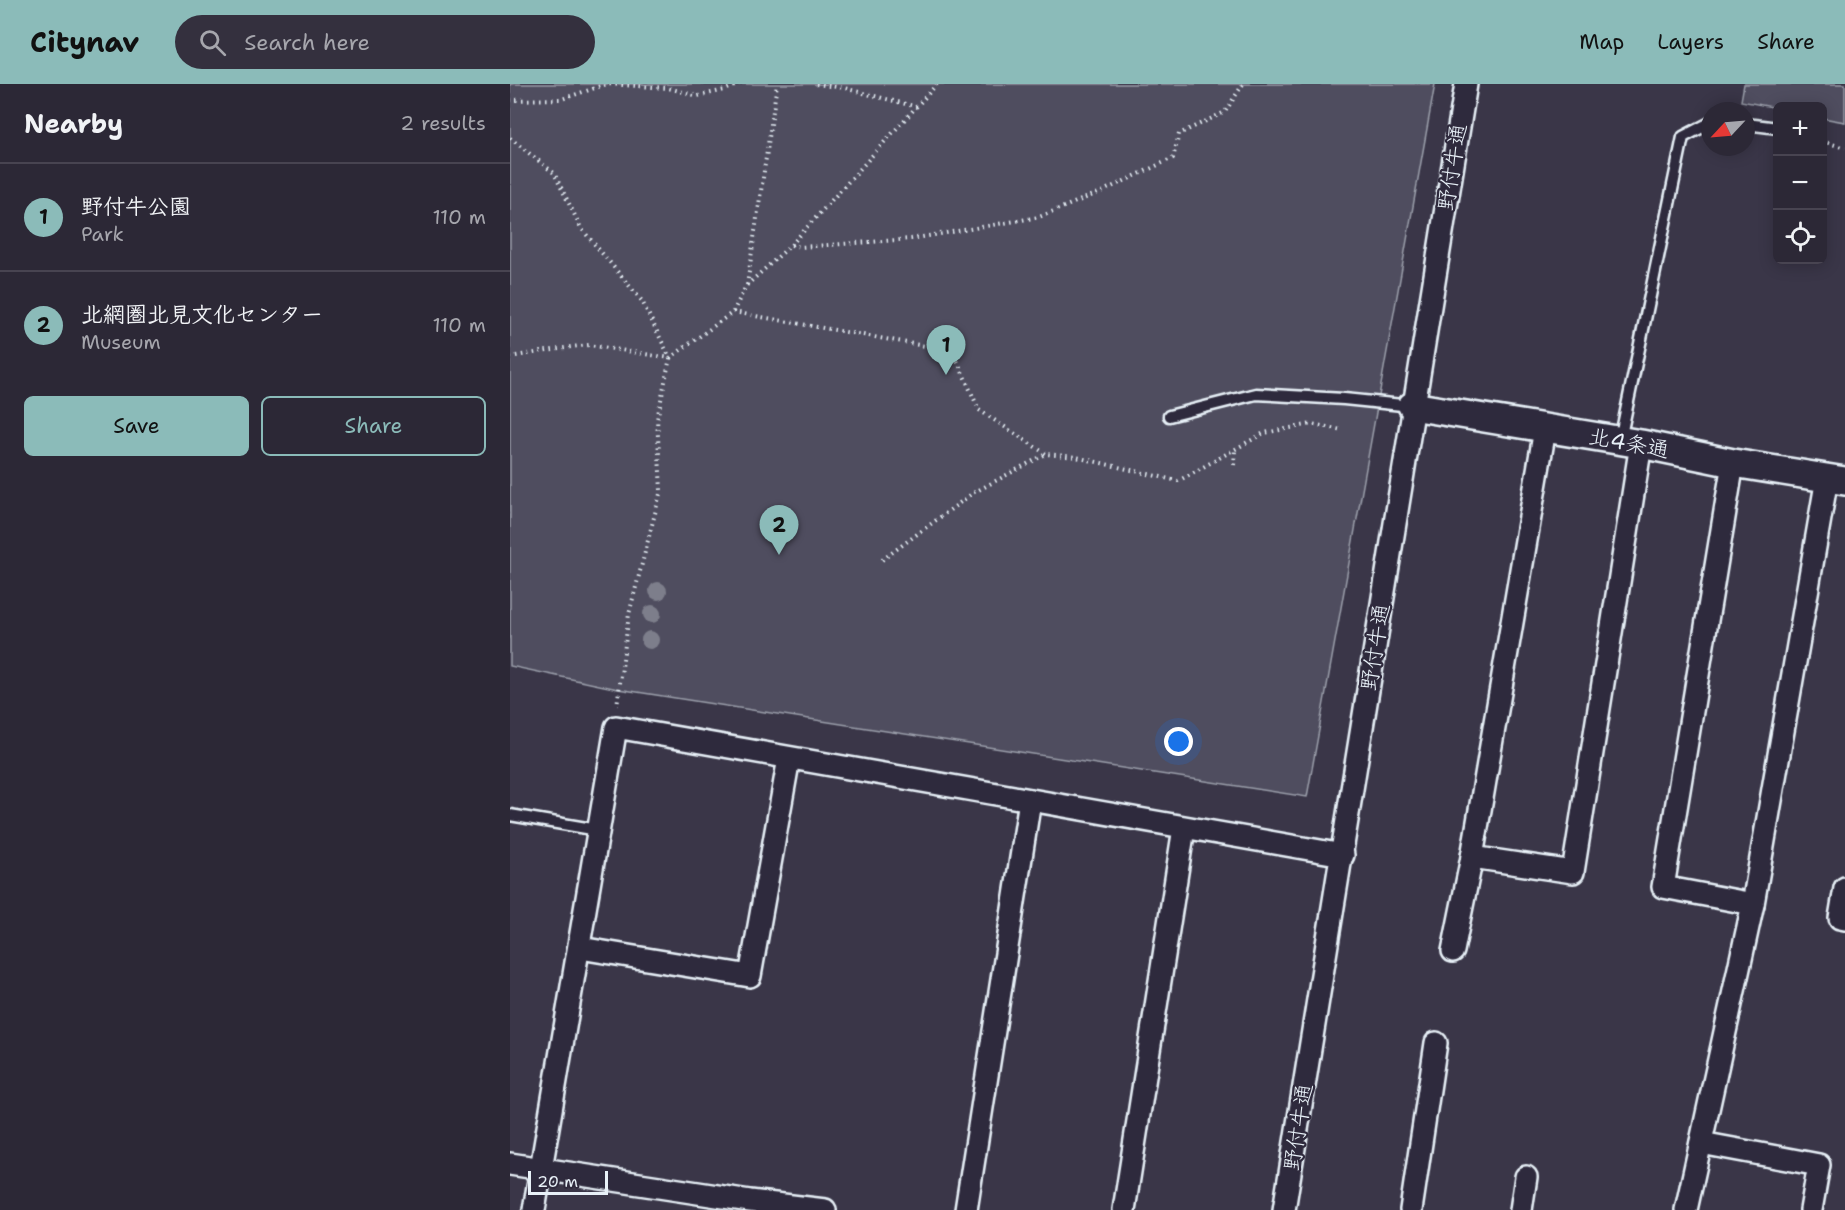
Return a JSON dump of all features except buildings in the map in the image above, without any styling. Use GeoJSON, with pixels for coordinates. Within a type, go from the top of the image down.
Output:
{"type":"FeatureCollection","features":[{"type":"Feature","properties":{"kind":"street","name":"野付牛通"},"geometry":{"type":"LineString","coordinates":[[1284,1210],[1343,855],[1412,406],[1466,84]]}},
{"type":"Feature","properties":{"kind":"street","name":"北4条通"},"geometry":{"type":"LineString","coordinates":[[1412,406],[1630,442],[1733,463],[1836,480]]}},
{"type":"Feature","properties":{"kind":"street"},"geometry":{"type":"LineString","coordinates":[[1453,951],[1472,857],[1545,429]]}},
{"type":"Feature","properties":{"kind":"street"},"geometry":{"type":"LineString","coordinates":[[1472,857],[1573,872],[1630,442]]}},
{"type":"Feature","properties":{"kind":"street"},"geometry":{"type":"LineString","coordinates":[[1733,463],[1663,887],[1753,904]]}},
{"type":"Feature","properties":{"kind":"street"},"geometry":{"type":"LineString","coordinates":[[1686,1210],[1753,904],[1836,480]]}},
{"type":"Feature","properties":{"kind":"street"},"geometry":{"type":"LineString","coordinates":[[534,1210],[616,727],[1343,855]]}},
{"type":"Feature","properties":{"kind":"street"},"geometry":{"type":"LineString","coordinates":[[580,948],[750,976],[789,758]]}},
{"type":"Feature","properties":{"kind":"street"},"geometry":{"type":"LineString","coordinates":[[966,1210],[1030,800]]}},
{"type":"Feature","properties":{"kind":"street"},"geometry":{"type":"LineString","coordinates":[[1124,1210],[1184,828]]}},
{"type":"Feature","properties":{"kind":"street"},"geometry":{"type":"LineString","coordinates":[[1845,888],[1840,918],[1845,919]]}},
{"type":"Feature","properties":{"kind":"street"},"geometry":{"type":"LineString","coordinates":[[1411,1210],[1436,1043]]}},
{"type":"Feature","properties":{"kind":"street"},"geometry":{"type":"LineString","coordinates":[[1701,1143],[1819,1165],[1811,1210]]}},
{"type":"Feature","properties":{"kind":"street"},"geometry":{"type":"LineString","coordinates":[[510,1164],[749,1206],[825,1210]]}},
{"type":"Feature","properties":{"kind":"street"},"geometry":{"type":"LineString","coordinates":[[1521,1210],[1526,1177]]}},
{"type":"Feature","properties":{"kind":"lane"},"geometry":{"type":"LineString","coordinates":[[1755,125],[1773,127]]}},
{"type":"Feature","properties":{"kind":"lane"},"geometry":{"type":"LineString","coordinates":[[1630,442],[1683,137],[1701,128]]}},
{"type":"Feature","properties":{"kind":"lane"},"geometry":{"type":"LineString","coordinates":[[1169,416],[1256,394],[1412,406]]}},
{"type":"Feature","properties":{"kind":"lane"},"geometry":{"type":"LineString","coordinates":[[510,815],[598,830]]}},
{"type":"Feature","properties":{"kind":"path"},"geometry":{"type":"LineString","coordinates":[[510,100],[562,99],[607,84],[668,88],[698,96],[740,84]]}},
{"type":"Feature","properties":{"kind":"path"},"geometry":{"type":"LineString","coordinates":[[510,357],[570,346],[590,345],[670,358],[733,312],[746,286],[777,84]]}},
{"type":"Feature","properties":{"kind":"path"},"geometry":{"type":"LineString","coordinates":[[816,84],[844,88],[917,107]]}},
{"type":"Feature","properties":{"kind":"path"},"geometry":{"type":"LineString","coordinates":[[746,286],[791,245],[937,84]]}},
{"type":"Feature","properties":{"kind":"path"},"geometry":{"type":"LineString","coordinates":[[791,245],[801,247],[911,239],[1039,217],[1103,191],[1173,158],[1179,134],[1225,112],[1243,84]]}},
{"type":"Feature","properties":{"kind":"path"},"geometry":{"type":"LineString","coordinates":[[510,138],[554,173],[581,228],[642,301],[670,358],[657,419],[661,490],[629,614],[618,689],[616,727]]}},
{"type":"Feature","properties":{"kind":"path"},"geometry":{"type":"LineString","coordinates":[[1827,143],[1845,148]]}},
{"type":"Feature","properties":{"kind":"path"},"geometry":{"type":"LineString","coordinates":[[733,312],[952,351],[979,410],[1046,454],[1076,457],[1178,481],[1264,433],[1312,424],[1342,430]]}},
{"type":"Feature","properties":{"kind":"path"},"geometry":{"type":"LineString","coordinates":[[1234,465],[1235,449]]}},
{"type":"Feature","properties":{"kind":"path"},"geometry":{"type":"LineString","coordinates":[[882,560],[973,493],[1046,454]]}},
{"type":"Feature","properties":{"kind":"shaded area"},"geometry":{"type":"Polygon","coordinates":[[[510,84],[1435,84],[1307,797],[618,689],[510,666],[510,84]]]}},
{"type":"Feature","properties":{"kind":"shaded area"},"geometry":{"type":"Polygon","coordinates":[[[1744,84],[1845,84],[1845,122],[1827,119],[1827,102],[1773,102],[1773,107],[1741,101],[1744,84]]]}},
{"type":"Feature","properties":{"kind":"place","name":"野付牛公園"},"geometry":{"type":"Point","coordinates":[946,375]}},
{"type":"Feature","properties":{"kind":"place","name":"北網圏北見文化センター"},"geometry":{"type":"Point","coordinates":[779,555]}}]}
